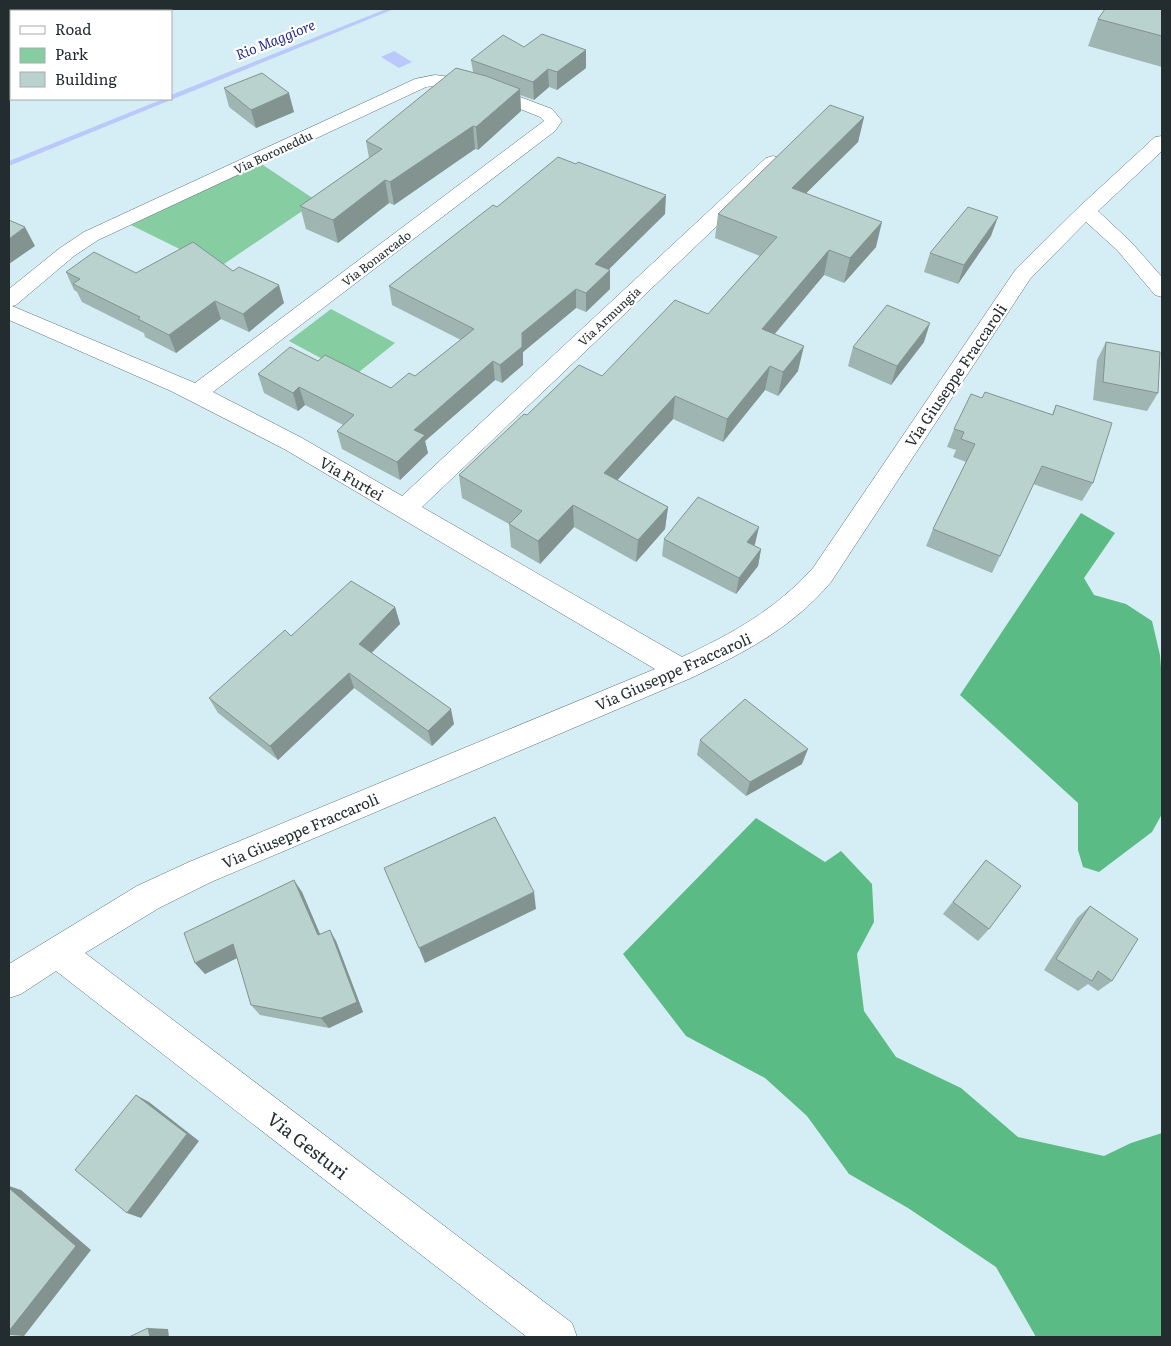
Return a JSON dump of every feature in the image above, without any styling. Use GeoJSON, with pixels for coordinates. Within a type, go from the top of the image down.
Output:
{"type":"FeatureCollection","features":[{"type":"Feature","properties":{"kind":"street","name":"Via Boroneddu"},"geometry":{"type":"LineString","coordinates":[[9,300],[67,252],[92,236],[421,83],[439,80],[462,83],[546,113],[553,121]]}},
{"type":"Feature","properties":{"kind":"street","name":"Via Bonarcado"},"geometry":{"type":"LineString","coordinates":[[197,393],[549,127],[553,121]]}},
{"type":"Feature","properties":{"kind":"street","name":"Via Giuseppe Fraccaroli"},"geometry":{"type":"LineString","coordinates":[[9,982],[148,898],[200,872],[681,670],[763,629],[790,610],[811,589],[1023,274],[1086,211],[1162,141]]}},
{"type":"Feature","properties":{"kind":"street","name":"Via Armungia"},"geometry":{"type":"LineString","coordinates":[[404,508],[785,150]]}},
{"type":"Feature","properties":{"kind":"street"},"geometry":{"type":"LineString","coordinates":[[1086,211],[1124,246],[1162,290]]}},
{"type":"Feature","properties":{"kind":"street","name":"Via Furtei"},"geometry":{"type":"LineString","coordinates":[[9,312],[197,393],[294,444],[681,670]]}},
{"type":"Feature","properties":{"kind":"street","name":"Via Gesturi"},"geometry":{"type":"LineString","coordinates":[[58,952],[558,1337]]}},
{"type":"Feature","properties":{"kind":"green space"},"geometry":{"type":"Polygon","coordinates":[[[260,163],[317,201],[218,268],[131,225],[260,163]]]}},
{"type":"Feature","properties":{"kind":"green space"},"geometry":{"type":"Polygon","coordinates":[[[331,309],[395,343],[354,376],[289,341],[331,309]]]}},
{"type":"Feature","properties":{"kind":"green space"},"geometry":{"type":"Polygon","coordinates":[[[1081,513],[1115,533],[1084,578],[1094,595],[1126,604],[1152,621],[1160,655],[1162,680],[1162,814],[1152,832],[1099,872],[1083,867],[1078,850],[1078,803],[960,695],[1081,513]]]}},
{"type":"Feature","properties":{"kind":"green space"},"geometry":{"type":"Polygon","coordinates":[[[756,818],[825,862],[841,851],[872,884],[874,922],[857,954],[864,1011],[896,1057],[961,1088],[1018,1137],[1104,1156],[1131,1143],[1162,1133],[1162,1337],[1036,1337],[996,1267],[908,1208],[849,1174],[807,1116],[765,1078],[686,1036],[623,954],[756,818]]]}},
{"type":"Feature","properties":{"kind":"water"},"geometry":{"type":"Polygon","coordinates":[[[394,51],[412,62],[399,68],[381,57],[394,51]]]}},
{"type":"Feature","properties":{"kind":"building"},"geometry":{"type":"Polygon","coordinates":[[[1105,9],[1162,9],[1162,36],[1098,19],[1105,9]]]}},
{"type":"Feature","properties":{"kind":"building"},"geometry":{"type":"Polygon","coordinates":[[[542,34],[586,50],[557,72],[548,69],[533,82],[471,60],[503,35],[524,47],[542,34]]]}},
{"type":"Feature","properties":{"kind":"building"},"geometry":{"type":"Polygon","coordinates":[[[456,68],[486,76],[520,89],[476,127],[473,126],[390,182],[385,180],[333,220],[300,206],[382,149],[366,141],[456,68]]]}},
{"type":"Feature","properties":{"kind":"building"},"geometry":{"type":"Polygon","coordinates":[[[262,73],[289,93],[251,110],[224,88],[262,73]]]}},
{"type":"Feature","properties":{"kind":"building"},"geometry":{"type":"Polygon","coordinates":[[[830,105],[864,117],[792,188],[882,222],[850,258],[829,250],[762,329],[804,346],[783,372],[770,366],[727,419],[675,396],[604,473],[668,507],[638,540],[573,505],[538,541],[509,524],[522,511],[459,475],[524,414],[527,415],[579,365],[602,376],[675,300],[708,314],[777,237],[718,214],[830,105]]]}},
{"type":"Feature","properties":{"kind":"building"},"geometry":{"type":"Polygon","coordinates":[[[558,157],[576,164],[578,162],[666,195],[595,264],[610,270],[586,293],[576,289],[522,333],[522,347],[500,365],[493,361],[414,430],[425,435],[397,462],[337,431],[354,415],[299,387],[293,393],[258,374],[290,347],[318,361],[325,355],[391,388],[409,373],[415,376],[474,329],[389,286],[493,205],[497,207],[558,157]]]}},
{"type":"Feature","properties":{"kind":"building"},"geometry":{"type":"Polygon","coordinates":[[[968,207],[998,217],[964,265],[930,253],[968,207]]]}},
{"type":"Feature","properties":{"kind":"building"},"geometry":{"type":"Polygon","coordinates":[[[9,220],[25,227],[9,239],[9,220]]]}},
{"type":"Feature","properties":{"kind":"building"},"geometry":{"type":"Polygon","coordinates":[[[193,242],[233,271],[239,267],[279,285],[243,314],[215,301],[169,335],[138,319],[140,317],[73,284],[80,279],[66,272],[94,252],[136,273],[193,242]]]}},
{"type":"Feature","properties":{"kind":"building"},"geometry":{"type":"Polygon","coordinates":[[[887,305],[930,323],[897,366],[853,347],[887,305]]]}},
{"type":"Feature","properties":{"kind":"building"},"geometry":{"type":"Polygon","coordinates":[[[1106,342],[1160,352],[1158,393],[1103,382],[1106,342]]]}},
{"type":"Feature","properties":{"kind":"building"},"geometry":{"type":"Polygon","coordinates":[[[985,392],[1053,415],[1056,405],[1112,423],[1093,483],[1042,466],[1000,556],[933,529],[975,444],[961,439],[964,432],[954,429],[971,394],[982,398],[985,392]]]}},
{"type":"Feature","properties":{"kind":"building"},"geometry":{"type":"Polygon","coordinates":[[[698,497],[759,527],[747,542],[761,549],[739,578],[664,539],[698,497]]]}},
{"type":"Feature","properties":{"kind":"building"},"geometry":{"type":"Polygon","coordinates":[[[351,581],[395,607],[359,644],[451,709],[428,731],[349,673],[270,746],[209,698],[285,630],[291,636],[351,581]]]}},
{"type":"Feature","properties":{"kind":"building"},"geometry":{"type":"Polygon","coordinates":[[[745,699],[808,749],[750,782],[700,740],[745,699]]]}},
{"type":"Feature","properties":{"kind":"building"},"geometry":{"type":"Polygon","coordinates":[[[495,817],[534,892],[419,948],[384,868],[495,817]]]}},
{"type":"Feature","properties":{"kind":"building"},"geometry":{"type":"Polygon","coordinates":[[[986,860],[1021,886],[989,929],[953,902],[986,860]]]}},
{"type":"Feature","properties":{"kind":"building"},"geometry":{"type":"Polygon","coordinates":[[[294,880],[318,935],[330,930],[357,1002],[321,1018],[251,1005],[233,944],[195,963],[184,933],[294,880]]]}},
{"type":"Feature","properties":{"kind":"building"},"geometry":{"type":"Polygon","coordinates":[[[1090,906],[1138,939],[1112,981],[1098,971],[1092,981],[1056,959],[1090,906]]]}},
{"type":"Feature","properties":{"kind":"building"},"geometry":{"type":"Polygon","coordinates":[[[136,1095],[187,1134],[127,1213],[75,1170],[136,1095]]]}},
{"type":"Feature","properties":{"kind":"building"},"geometry":{"type":"Polygon","coordinates":[[[9,1188],[76,1246],[9,1331],[9,1188]]]}},
{"type":"Feature","properties":{"kind":"building"},"geometry":{"type":"Polygon","coordinates":[[[148,1328],[150,1337],[129,1337],[148,1328]]]}},
{"type":"Feature","properties":{"kind":"waterway","name":"Rio Maggiore"},"geometry":{"type":"LineString","coordinates":[[172,98],[391,9]]}},
{"type":"Feature","properties":{"kind":"waterway","name":"Rio Maggiore"},"geometry":{"type":"LineString","coordinates":[[9,164],[167,100]]}}]}
